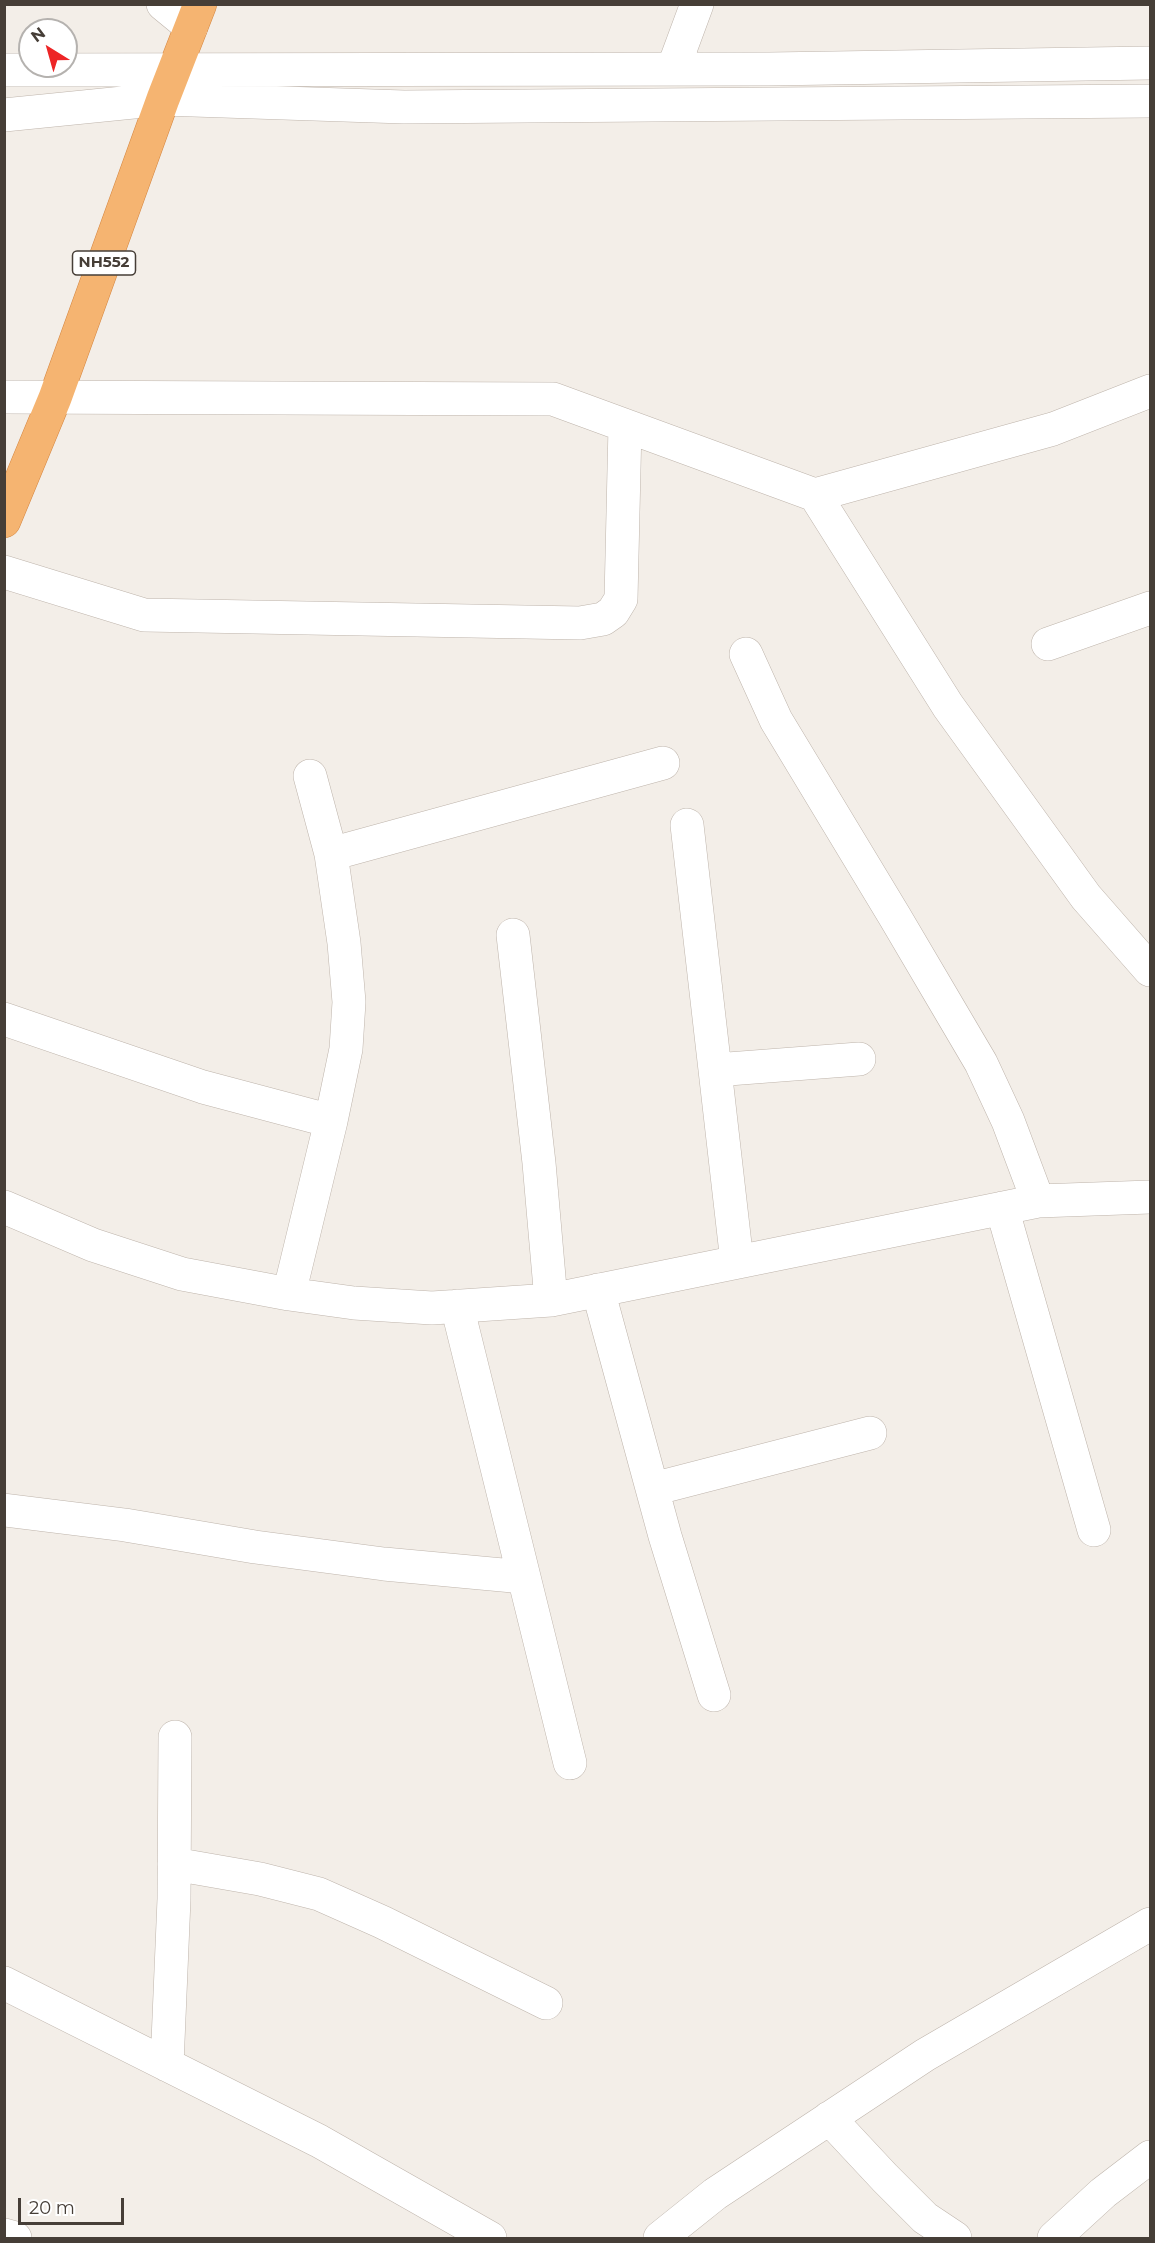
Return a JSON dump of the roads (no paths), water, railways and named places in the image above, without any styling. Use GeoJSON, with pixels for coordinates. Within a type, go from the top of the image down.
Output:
{"type":"FeatureCollection","features":[{"type":"Feature","properties":{"kind":"highway","name":"NH552"},"geometry":{"type":"LineString","coordinates":[[4,521],[55,398],[196,16]]}},
{"type":"Feature","properties":{"kind":"street"},"geometry":{"type":"LineString","coordinates":[[163,4],[196,16]]}},
{"type":"Feature","properties":{"kind":"street"},"geometry":{"type":"LineString","coordinates":[[673,69],[697,4]]}},
{"type":"Feature","properties":{"kind":"street"},"geometry":{"type":"LineString","coordinates":[[4,115],[169,84],[673,69],[1150,63]]}},
{"type":"Feature","properties":{"kind":"street"},"geometry":{"type":"LineString","coordinates":[[4,70],[404,107],[1150,101]]}},
{"type":"Feature","properties":{"kind":"street"},"geometry":{"type":"LineString","coordinates":[[4,397],[553,399],[815,495],[1053,429],[1150,392]]}},
{"type":"Feature","properties":{"kind":"street"},"geometry":{"type":"LineString","coordinates":[[4,572],[144,615],[580,623],[603,619],[613,612],[621,599],[625,426]]}},
{"type":"Feature","properties":{"kind":"street"},"geometry":{"type":"LineString","coordinates":[[815,495],[948,706],[1086,897],[1150,970]]}},
{"type":"Feature","properties":{"kind":"street"},"geometry":{"type":"LineString","coordinates":[[1048,644],[1150,608]]}},
{"type":"Feature","properties":{"kind":"street"},"geometry":{"type":"LineString","coordinates":[[746,654],[776,720],[981,1063],[1008,1121],[1038,1201]]}},
{"type":"Feature","properties":{"kind":"street"},"geometry":{"type":"LineString","coordinates":[[331,854],[663,763]]}},
{"type":"Feature","properties":{"kind":"street"},"geometry":{"type":"LineString","coordinates":[[289,1294],[332,1121],[346,1049],[349,1002],[344,943],[331,854],[310,776]]}},
{"type":"Feature","properties":{"kind":"street"},"geometry":{"type":"LineString","coordinates":[[687,825],[737,1262]]}},
{"type":"Feature","properties":{"kind":"street"},"geometry":{"type":"LineString","coordinates":[[513,935],[539,1163],[551,1300]]}},
{"type":"Feature","properties":{"kind":"street"},"geometry":{"type":"LineString","coordinates":[[4,1019],[203,1087],[332,1121]]}},
{"type":"Feature","properties":{"kind":"street"},"geometry":{"type":"LineString","coordinates":[[715,1070],[859,1059]]}},
{"type":"Feature","properties":{"kind":"street"},"geometry":{"type":"LineString","coordinates":[[4,1207],[93,1245],[182,1274],[289,1294],[354,1303],[432,1308],[551,1300],[1038,1201],[1150,1197]]}},
{"type":"Feature","properties":{"kind":"street"},"geometry":{"type":"LineString","coordinates":[[1002,1208],[1094,1530]]}},
{"type":"Feature","properties":{"kind":"street"},"geometry":{"type":"LineString","coordinates":[[598,1290],[653,1490],[714,1695]]}},
{"type":"Feature","properties":{"kind":"street"},"geometry":{"type":"LineString","coordinates":[[457,1306],[570,1763]]}},
{"type":"Feature","properties":{"kind":"street"},"geometry":{"type":"LineString","coordinates":[[653,1490],[870,1433]]}},
{"type":"Feature","properties":{"kind":"street"},"geometry":{"type":"LineString","coordinates":[[4,1509],[372,1563],[524,1577]]}},
{"type":"Feature","properties":{"kind":"street"},"geometry":{"type":"LineString","coordinates":[[166,2065],[174,1864],[175,1737]]}},
{"type":"Feature","properties":{"kind":"street"},"geometry":{"type":"LineString","coordinates":[[174,1864],[260,1879],[319,1894],[382,1922],[546,2003]]}},
{"type":"Feature","properties":{"kind":"street"},"geometry":{"type":"LineString","coordinates":[[660,2238],[715,2194],[925,2055],[1150,1924]]}},
{"type":"Feature","properties":{"kind":"street"},"geometry":{"type":"LineString","coordinates":[[4,1983],[319,2141],[490,2238]]}},
{"type":"Feature","properties":{"kind":"street"},"geometry":{"type":"LineString","coordinates":[[829,2118],[925,2218],[955,2238]]}},
{"type":"Feature","properties":{"kind":"street"},"geometry":{"type":"LineString","coordinates":[[1054,2238],[1103,2193],[1150,2157]]}},
{"type":"Feature","properties":{"kind":"street"},"geometry":{"type":"LineString","coordinates":[[4,2235],[15,2238]]}}]}
